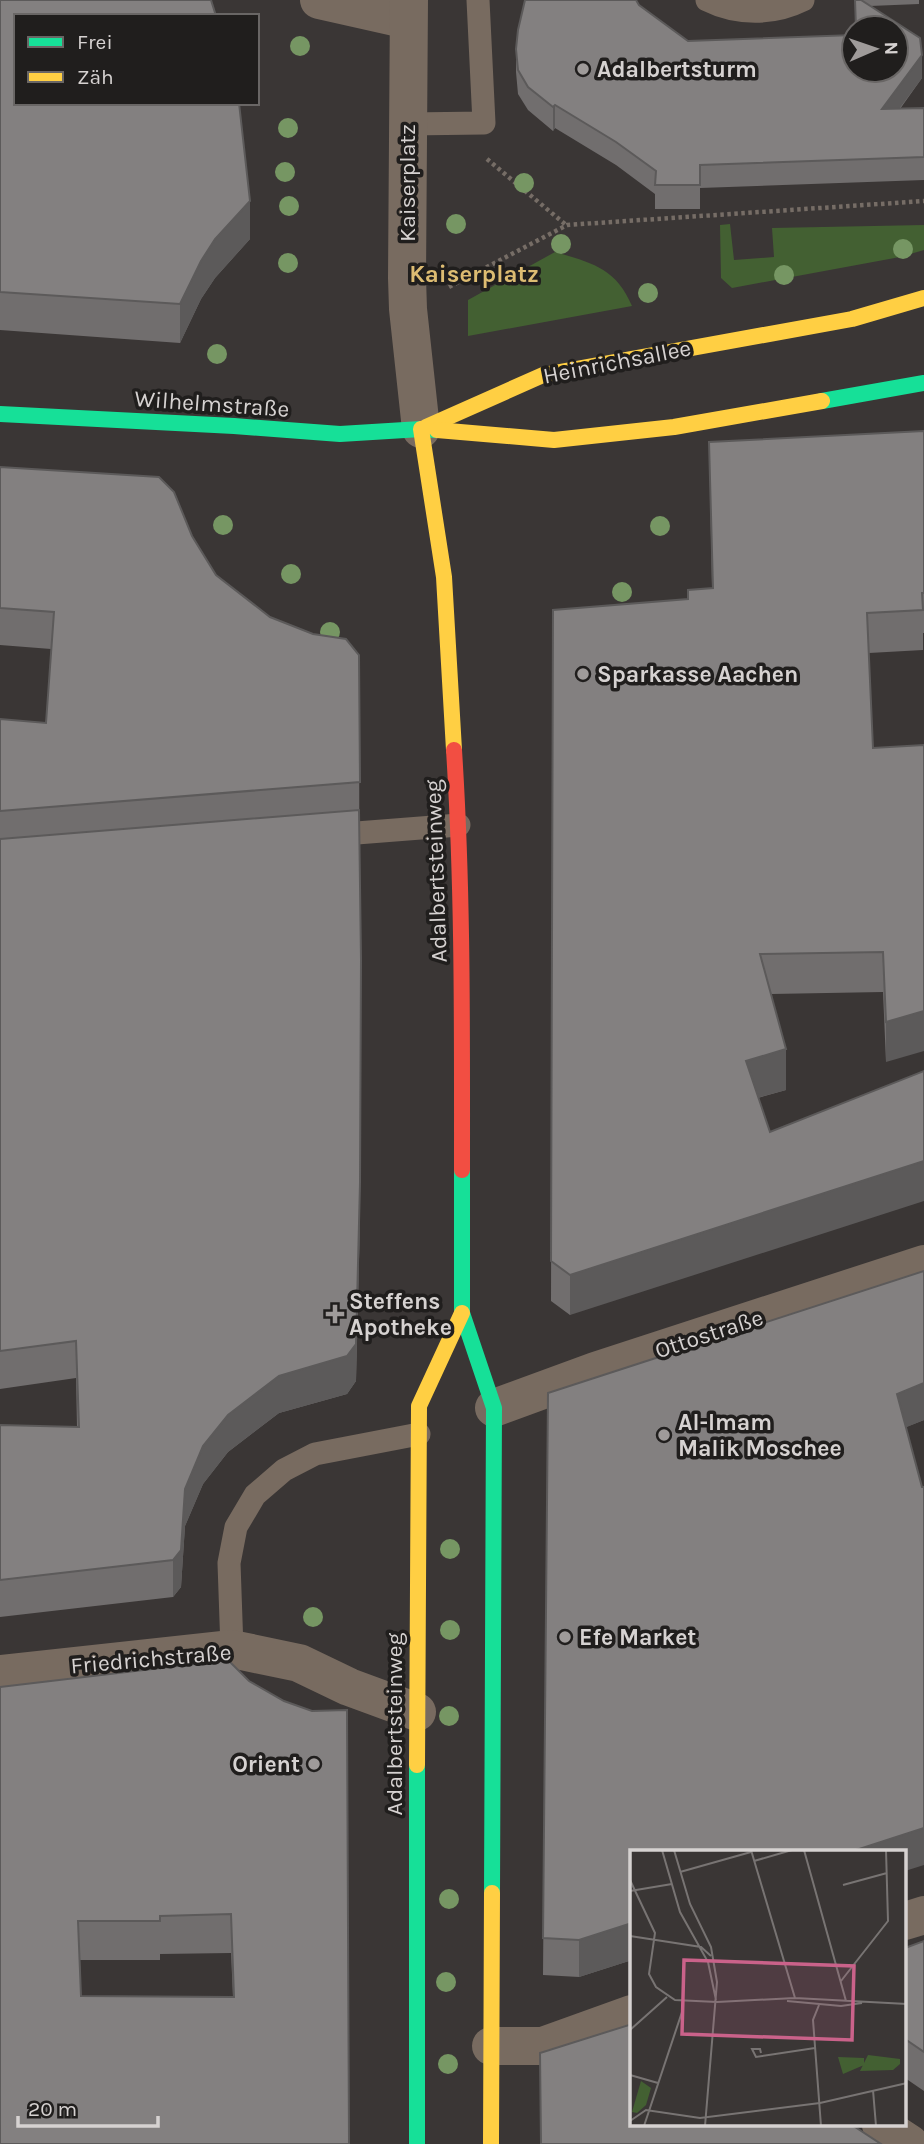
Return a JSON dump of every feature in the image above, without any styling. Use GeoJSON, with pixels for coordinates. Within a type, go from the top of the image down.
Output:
{"type":"FeatureCollection","features":[{"type":"Feature","properties":{"kind":"main road","name":"Heinrichsallee"},"geometry":{"type":"LineString","coordinates":[[421,429],[543,375],[852,319],[924,298]]}},
{"type":"Feature","properties":{"kind":"main road"},"geometry":{"type":"LineString","coordinates":[[421,429],[554,440],[674,427],[916,381]]}},
{"type":"Feature","properties":{"kind":"main road","name":"Wilhelmstraße"},"geometry":{"type":"LineString","coordinates":[[0,414],[234,426],[305,433],[340,434],[421,429]]}},
{"type":"Feature","properties":{"kind":"main road","name":"Adalbertsteinweg"},"geometry":{"type":"LineString","coordinates":[[421,429],[444,577],[458,825],[462,959],[462,1313],[494,1408],[492,2144]]}},
{"type":"Feature","properties":{"kind":"main road","name":"Adalbertsteinweg"},"geometry":{"type":"LineString","coordinates":[[417,2144],[415,1989],[419,1406],[462,1313]]}},
{"type":"Feature","properties":{"kind":"street"},"geometry":{"type":"LineString","coordinates":[[319,0],[408,10]]}},
{"type":"Feature","properties":{"kind":"street","name":"Kaiserplatz"},"geometry":{"type":"LineString","coordinates":[[408,10],[408,309],[421,429]]}},
{"type":"Feature","properties":{"kind":"street","name":"Ottostraße"},"geometry":{"type":"LineString","coordinates":[[494,1408],[595,1371],[924,1264]]}},
{"type":"Feature","properties":{"kind":"street","name":"Friedrichstraße"},"geometry":{"type":"LineString","coordinates":[[0,1674],[232,1649],[299,1663],[349,1687],[417,1712]]}},
{"type":"Feature","properties":{"kind":"street"},"geometry":{"type":"LineString","coordinates":[[906,1921],[924,1915]]}},
{"type":"Feature","properties":{"kind":"street"},"geometry":{"type":"LineString","coordinates":[[491,2046],[543,2046],[630,2015]]}},
{"type":"Feature","properties":{"kind":"street"},"geometry":{"type":"LineString","coordinates":[[883,2126],[910,2144]]}},
{"type":"Feature","properties":{"kind":"lane"},"geometry":{"type":"LineString","coordinates":[[408,124],[484,123],[478,0]]}},
{"type":"Feature","properties":{"kind":"lane"},"geometry":{"type":"LineString","coordinates":[[707,0],[739,12],[768,11],[791,6],[803,0]]}},
{"type":"Feature","properties":{"kind":"lane"},"geometry":{"type":"LineString","coordinates":[[306,837],[458,825]]}},
{"type":"Feature","properties":{"kind":"lane"},"geometry":{"type":"LineString","coordinates":[[232,1649],[229,1563],[236,1527],[255,1494],[284,1470],[316,1454],[419,1434]]}},
{"type":"Feature","properties":{"kind":"path"},"geometry":{"type":"LineString","coordinates":[[484,123],[487,160],[567,225]]}},
{"type":"Feature","properties":{"kind":"path"},"geometry":{"type":"LineString","coordinates":[[408,309],[567,225],[924,201]]}},
{"type":"Feature","properties":{"kind":"green space"},"geometry":{"type":"Polygon","coordinates":[[[730,224],[734,260],[774,257],[772,228],[924,225],[924,250],[900,257],[732,288],[721,278],[720,225],[730,224]]]}},
{"type":"Feature","properties":{"kind":"green space"},"geometry":{"type":"Polygon","coordinates":[[[555,252],[591,264],[610,275],[626,293],[632,306],[468,336],[468,300],[555,252]]]}},
{"type":"Feature","properties":{"kind":"building"},"geometry":{"type":"Polygon","coordinates":[[[0,0],[211,0],[215,14],[14,14],[14,105],[239,105],[250,201],[215,239],[180,304],[0,292],[0,0]]]}},
{"type":"Feature","properties":{"kind":"building"},"geometry":{"type":"Polygon","coordinates":[[[525,0],[636,0],[688,41],[840,36],[840,84],[901,84],[882,109],[924,108],[924,157],[700,165],[700,185],[655,185],[656,171],[616,142],[555,105],[553,107],[528,87],[518,70],[518,30],[525,0]]]}},
{"type":"Feature","properties":{"kind":"building"},"geometry":{"type":"Polygon","coordinates":[[[855,0],[861,0],[883,14],[856,14],[855,0]]]}},
{"type":"Feature","properties":{"kind":"building"},"geometry":{"type":"Polygon","coordinates":[[[910,32],[920,38],[922,55],[910,71],[910,32]]]}},
{"type":"Feature","properties":{"kind":"building"},"geometry":{"type":"Polygon","coordinates":[[[924,431],[923,610],[867,613],[873,748],[924,745],[924,1011],[886,1022],[883,952],[760,954],[786,1049],[746,1061],[770,1132],[924,1071],[924,1161],[570,1275],[551,1261],[553,610],[688,599],[688,590],[713,588],[709,442],[924,431]]]}},
{"type":"Feature","properties":{"kind":"building"},"geometry":{"type":"Polygon","coordinates":[[[0,467],[159,477],[174,492],[192,536],[216,575],[270,617],[313,634],[346,639],[359,655],[360,782],[0,811],[0,719],[46,723],[54,612],[0,608],[0,467]]]}},
{"type":"Feature","properties":{"kind":"building"},"geometry":{"type":"Polygon","coordinates":[[[359,810],[360,1183],[356,1344],[347,1356],[279,1376],[228,1415],[203,1446],[185,1489],[181,1550],[173,1560],[0,1580],[0,1425],[79,1427],[76,1341],[0,1351],[0,839],[359,810]]]}},
{"type":"Feature","properties":{"kind":"building"},"geometry":{"type":"Polygon","coordinates":[[[924,1271],[924,1383],[897,1394],[924,1487],[924,1828],[856,1850],[630,1850],[630,1924],[579,1940],[543,1938],[548,1393],[924,1271]]]}},
{"type":"Feature","properties":{"kind":"building"},"geometry":{"type":"Polygon","coordinates":[[[228,1660],[249,1681],[284,1701],[312,1711],[347,1710],[349,2144],[0,2144],[0,1687],[228,1660]],[[231,1914],[160,1916],[160,1921],[78,1921],[81,1996],[234,1997],[231,1914]]]}},
{"type":"Feature","properties":{"kind":"building"},"geometry":{"type":"Polygon","coordinates":[[[924,1941],[924,2052],[906,2040],[906,1948],[924,1941]]]}},
{"type":"Feature","properties":{"kind":"building"},"geometry":{"type":"Polygon","coordinates":[[[630,2025],[630,2126],[854,2126],[881,2144],[541,2144],[540,2053],[630,2025]]]}},
{"type":"Feature","properties":{"kind":"traffic: fast"},"geometry":{"type":"LineString","coordinates":[[822,401],[924,383]]}},
{"type":"Feature","properties":{"kind":"traffic: fast"},"geometry":{"type":"LineString","coordinates":[[0,414],[340,434],[437,430]]}},
{"type":"Feature","properties":{"kind":"traffic: fast"},"geometry":{"type":"LineString","coordinates":[[462,1170],[462,1313],[494,1408],[492,1893]]}},
{"type":"Feature","properties":{"kind":"traffic: fast"},"geometry":{"type":"LineString","coordinates":[[417,1765],[417,2144]]}},
{"type":"Feature","properties":{"kind":"traffic: slow"},"geometry":{"type":"LineString","coordinates":[[426,427],[543,375],[852,319],[924,298]]}},
{"type":"Feature","properties":{"kind":"traffic: slow"},"geometry":{"type":"LineString","coordinates":[[437,430],[554,440],[674,427],[822,401]]}},
{"type":"Feature","properties":{"kind":"traffic: slow"},"geometry":{"type":"LineString","coordinates":[[421,429],[444,577],[454,750]]}},
{"type":"Feature","properties":{"kind":"traffic: slow"},"geometry":{"type":"LineString","coordinates":[[417,1765],[419,1406],[462,1313]]}},
{"type":"Feature","properties":{"kind":"traffic: slow"},"geometry":{"type":"LineString","coordinates":[[491,2144],[492,1893]]}},
{"type":"Feature","properties":{"kind":"traffic: jam"},"geometry":{"type":"LineString","coordinates":[[454,750],[462,1012],[462,1170]]}},
{"type":"Feature","properties":{"kind":"place","name":"Adalbertsturm"},"geometry":{"type":"Point","coordinates":[583,69]}},
{"type":"Feature","properties":{"kind":"place","name":"Sparkasse Aachen"},"geometry":{"type":"Point","coordinates":[583,674]}},
{"type":"Feature","properties":{"kind":"place","name":"Steffens Apotheke"},"geometry":{"type":"Point","coordinates":[335,1314]}},
{"type":"Feature","properties":{"kind":"place","name":"Al-Imam Malik Moschee"},"geometry":{"type":"Point","coordinates":[664,1435]}},
{"type":"Feature","properties":{"kind":"place","name":"Efe Market"},"geometry":{"type":"Point","coordinates":[565,1637]}},
{"type":"Feature","properties":{"kind":"place","name":"Orient"},"geometry":{"type":"Point","coordinates":[314,1764]}},
{"type":"Feature","properties":{"kind":"district","name":"Kaiserplatz"},"geometry":{"type":"Point","coordinates":[474,274]}}]}
